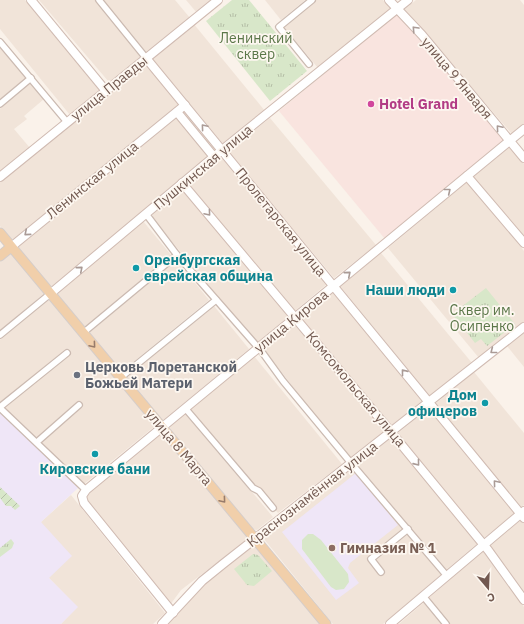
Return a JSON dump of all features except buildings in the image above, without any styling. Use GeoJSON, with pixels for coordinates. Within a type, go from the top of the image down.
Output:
{"type":"FeatureCollection","features":[{"type":"Feature","properties":{"kind":"main road"},"geometry":{"type":"LineString","coordinates":[[31,0],[106,91]]}},
{"type":"Feature","properties":{"kind":"main road","name":"улица Правды"},"geometry":{"type":"LineString","coordinates":[[0,177],[218,0]]}},
{"type":"Feature","properties":{"kind":"main road","name":"улица 9 Января"},"geometry":{"type":"LineString","coordinates":[[389,0],[524,158]]}},
{"type":"Feature","properties":{"kind":"main road","name":"Пушкинская улица"},"geometry":{"type":"LineString","coordinates":[[50,294],[222,150],[408,0]]}},
{"type":"Feature","properties":{"kind":"main road","name":"Пролетарская улица"},"geometry":{"type":"LineString","coordinates":[[146,58],[428,402],[523,514]]}},
{"type":"Feature","properties":{"kind":"main road","name":"Ленинская улица"},"geometry":{"type":"LineString","coordinates":[[0,256],[185,105]]}},
{"type":"Feature","properties":{"kind":"main road"},"geometry":{"type":"LineString","coordinates":[[177,112],[214,157]]}},
{"type":"Feature","properties":{"kind":"main road","name":"улица Кирова"},"geometry":{"type":"LineString","coordinates":[[86,490],[524,129]]}},
{"type":"Feature","properties":{"kind":"main road"},"geometry":{"type":"LineString","coordinates":[[467,176],[524,243]]}},
{"type":"Feature","properties":{"kind":"main road","name":"Комсомольская улица"},"geometry":{"type":"LineString","coordinates":[[182,183],[296,317],[483,544],[524,600]]}},
{"type":"Feature","properties":{"kind":"main road","name":"улица 8 Марта"},"geometry":{"type":"LineString","coordinates":[[0,234],[326,624]]}},
{"type":"Feature","properties":{"kind":"main road","name":"Краснознамённая улица"},"geometry":{"type":"LineString","coordinates":[[162,624],[202,581],[524,327]]}},
{"type":"Feature","properties":{"kind":"main road"},"geometry":{"type":"LineString","coordinates":[[86,490],[82,496],[84,503],[173,613]]}},
{"type":"Feature","properties":{"kind":"main road"},"geometry":{"type":"LineString","coordinates":[[390,624],[483,544],[523,514]]}},
{"type":"Feature","properties":{"kind":"street","name":"Пролетарская улица"},"geometry":{"type":"LineString","coordinates":[[100,0],[146,58]]}},
{"type":"Feature","properties":{"kind":"street"},"geometry":{"type":"LineString","coordinates":[[309,64],[279,27],[312,0]]}},
{"type":"Feature","properties":{"kind":"street"},"geometry":{"type":"LineString","coordinates":[[0,42],[68,122]]}},
{"type":"Feature","properties":{"kind":"street"},"geometry":{"type":"LineString","coordinates":[[0,104],[31,78]]}},
{"type":"Feature","properties":{"kind":"street"},"geometry":{"type":"LineString","coordinates":[[146,214],[177,256],[258,348],[351,463],[447,576]]}},
{"type":"Feature","properties":{"kind":"street"},"geometry":{"type":"LineString","coordinates":[[83,333],[177,256]]}},
{"type":"Feature","properties":{"kind":"street","name":"Пушкинская улица"},"geometry":{"type":"LineString","coordinates":[[0,335],[50,294]]}},
{"type":"Feature","properties":{"kind":"street"},"geometry":{"type":"LineString","coordinates":[[120,378],[216,300]]}},
{"type":"Feature","properties":{"kind":"street"},"geometry":{"type":"LineString","coordinates":[[67,353],[0,408],[86,490]]}},
{"type":"Feature","properties":{"kind":"street"},"geometry":{"type":"LineString","coordinates":[[37,442],[79,405]]}},
{"type":"Feature","properties":{"kind":"street"},"geometry":{"type":"LineString","coordinates":[[185,408],[253,488],[259,491],[273,508]]}},
{"type":"Feature","properties":{"kind":"street"},"geometry":{"type":"LineString","coordinates":[[381,572],[371,559],[408,529]]}},
{"type":"Feature","properties":{"kind":"street"},"geometry":{"type":"LineString","coordinates":[[423,596],[446,624]]}},
{"type":"Feature","properties":{"kind":"shaded area"},"geometry":{"type":"Polygon","coordinates":[[[0,0],[25,0],[100,90],[70,115],[0,29],[0,0]]]}},
{"type":"Feature","properties":{"kind":"shaded area"},"geometry":{"type":"Polygon","coordinates":[[[39,0],[175,0],[190,18],[109,82],[39,0]]]}},
{"type":"Feature","properties":{"kind":"shaded area"},"geometry":{"type":"Polygon","coordinates":[[[186,0],[213,0],[197,13],[186,0]]]}},
{"type":"Feature","properties":{"kind":"shaded area"},"geometry":{"type":"Polygon","coordinates":[[[265,0],[305,0],[281,20],[265,0]]]}},
{"type":"Feature","properties":{"kind":"shaded area"},"geometry":{"type":"Polygon","coordinates":[[[316,0],[383,0],[391,9],[318,68],[284,27],[316,0]]]}},
{"type":"Feature","properties":{"kind":"shaded area"},"geometry":{"type":"Polygon","coordinates":[[[416,0],[520,0],[524,5],[524,124],[512,134],[404,10],[416,0]]]}},
{"type":"Feature","properties":{"kind":"shaded area"},"geometry":{"type":"Polygon","coordinates":[[[398,13],[505,140],[385,239],[279,111],[398,13]]]}},
{"type":"Feature","properties":{"kind":"shaded area"},"geometry":{"type":"Polygon","coordinates":[[[193,23],[265,111],[224,145],[152,58],[193,23]]]}},
{"type":"Feature","properties":{"kind":"shaded area"},"geometry":{"type":"Polygon","coordinates":[[[0,47],[26,78],[0,99],[0,47]]]}},
{"type":"Feature","properties":{"kind":"shaded area"},"geometry":{"type":"Polygon","coordinates":[[[146,63],[180,105],[12,242],[0,226],[0,182],[146,63]]]}},
{"type":"Feature","properties":{"kind":"shaded area"},"geometry":{"type":"Polygon","coordinates":[[[30,83],[44,99],[24,116],[27,119],[14,129],[30,148],[0,173],[0,109],[30,83]]]}},
{"type":"Feature","properties":{"kind":"shaded area"},"geometry":{"type":"Polygon","coordinates":[[[184,110],[216,150],[51,289],[17,247],[184,110]]]}},
{"type":"Feature","properties":{"kind":"shaded area"},"geometry":{"type":"Polygon","coordinates":[[[270,118],[376,245],[334,278],[228,151],[270,118]]]}},
{"type":"Feature","properties":{"kind":"shaded area"},"geometry":{"type":"Polygon","coordinates":[[[510,146],[524,164],[524,238],[473,177],[510,146]]]}},
{"type":"Feature","properties":{"kind":"shaded area"},"geometry":{"type":"Polygon","coordinates":[[[222,156],[328,283],[295,311],[188,184],[222,156]]]}},
{"type":"Feature","properties":{"kind":"shaded area"},"geometry":{"type":"Polygon","coordinates":[[[467,182],[524,251],[524,322],[479,358],[388,248],[467,182]]]}},
{"type":"Feature","properties":{"kind":"shaded area"},"geometry":{"type":"Polygon","coordinates":[[[182,188],[289,316],[257,343],[152,218],[153,213],[182,188]]]}},
{"type":"Feature","properties":{"kind":"shaded area"},"geometry":{"type":"Polygon","coordinates":[[[143,221],[171,255],[84,328],[55,294],[143,221]]]}},
{"type":"Feature","properties":{"kind":"shaded area"},"geometry":{"type":"Polygon","coordinates":[[[11,252],[45,293],[0,331],[0,261],[11,252]]]}},
{"type":"Feature","properties":{"kind":"shaded area"},"geometry":{"type":"Polygon","coordinates":[[[381,253],[472,363],[430,396],[340,286],[381,253]]]}},
{"type":"Feature","properties":{"kind":"shaded area"},"geometry":{"type":"Polygon","coordinates":[[[176,260],[209,300],[121,372],[89,333],[176,260]]]}},
{"type":"Feature","properties":{"kind":"shaded area"},"geometry":{"type":"Polygon","coordinates":[[[333,292],[423,401],[392,427],[301,318],[333,292]]]}},
{"type":"Feature","properties":{"kind":"shaded area"},"geometry":{"type":"Polygon","coordinates":[[[50,298],[155,426],[84,484],[0,403],[0,340],[50,298]]]}},
{"type":"Feature","properties":{"kind":"shaded area"},"geometry":{"type":"Polygon","coordinates":[[[214,306],[249,349],[162,421],[126,377],[214,306]]]}},
{"type":"Feature","properties":{"kind":"shaded area"},"geometry":{"type":"Polygon","coordinates":[[[295,323],[385,431],[350,459],[264,349],[295,323]]]}},
{"type":"Feature","properties":{"kind":"shaded area"},"geometry":{"type":"Polygon","coordinates":[[[524,332],[524,367],[507,346],[524,332]]]}},
{"type":"Feature","properties":{"kind":"shaded area"},"geometry":{"type":"Polygon","coordinates":[[[254,356],[342,464],[278,513],[190,409],[254,356]]]}},
{"type":"Feature","properties":{"kind":"shaded area"},"geometry":{"type":"Polygon","coordinates":[[[474,372],[524,433],[524,505],[521,507],[435,404],[474,372]]]}},
{"type":"Feature","properties":{"kind":"shaded area"},"geometry":{"type":"Polygon","coordinates":[[[430,407],[516,512],[484,538],[398,433],[430,407]]]}},
{"type":"Feature","properties":{"kind":"shaded area"},"geometry":{"type":"Polygon","coordinates":[[[0,410],[78,488],[41,522],[72,556],[49,578],[78,607],[61,624],[0,624],[0,410]]]}},
{"type":"Feature","properties":{"kind":"shaded area"},"geometry":{"type":"Polygon","coordinates":[[[185,412],[273,517],[257,530],[252,529],[173,434],[170,428],[171,423],[185,412]]]}},
{"type":"Feature","properties":{"kind":"shaded area"},"geometry":{"type":"Polygon","coordinates":[[[159,433],[164,434],[248,535],[248,539],[181,590],[170,605],[89,506],[85,496],[159,433]]]}},
{"type":"Feature","properties":{"kind":"shaded area"},"geometry":{"type":"Polygon","coordinates":[[[391,438],[478,543],[446,570],[356,465],[391,438]]]}},
{"type":"Feature","properties":{"kind":"shaded area"},"geometry":{"type":"Polygon","coordinates":[[[353,468],[443,573],[383,624],[333,624],[264,539],[353,468]]]}},
{"type":"Feature","properties":{"kind":"shaded area","name":"Гимназия № 1"},"geometry":{"type":"Polygon","coordinates":[[[356,473],[398,525],[350,563],[348,568],[359,583],[336,600],[282,532],[356,473]]]}},
{"type":"Feature","properties":{"kind":"shaded area"},"geometry":{"type":"Polygon","coordinates":[[[71,495],[165,613],[153,624],[61,624],[77,607],[49,578],[41,522],[71,495]]]}},
{"type":"Feature","properties":{"kind":"shaded area"},"geometry":{"type":"Polygon","coordinates":[[[521,520],[524,523],[524,594],[490,546],[521,520]]]}},
{"type":"Feature","properties":{"kind":"shaded area"},"geometry":{"type":"Polygon","coordinates":[[[255,545],[320,624],[167,624],[207,583],[255,545]]]}},
{"type":"Feature","properties":{"kind":"shaded area"},"geometry":{"type":"Polygon","coordinates":[[[483,551],[524,607],[524,624],[399,624],[483,551]]]}},
{"type":"Feature","properties":{"kind":"green space","name":"Ленинский сквер"},"geometry":{"type":"Polygon","coordinates":[[[232,0],[249,0],[307,71],[270,101],[206,21],[232,0]]]}},
{"type":"Feature","properties":{"kind":"green space","name":"Сквер им. Осипенко"},"geometry":{"type":"Polygon","coordinates":[[[486,288],[515,324],[487,346],[481,339],[475,343],[452,314],[486,288]]]}},
{"type":"Feature","properties":{"kind":"green space"},"geometry":{"type":"Polygon","coordinates":[[[0,487],[20,506],[15,510],[11,506],[6,506],[0,498],[0,487]]]}},
{"type":"Feature","properties":{"kind":"green space"},"geometry":{"type":"Polygon","coordinates":[[[308,534],[313,534],[321,540],[348,574],[349,582],[344,589],[336,590],[331,587],[302,549],[302,540],[308,534]]]}},
{"type":"Feature","properties":{"kind":"green space"},"geometry":{"type":"Polygon","coordinates":[[[11,539],[14,543],[12,548],[0,557],[0,548],[11,539]]]}},
{"type":"Feature","properties":{"kind":"green space"},"geometry":{"type":"Polygon","coordinates":[[[253,554],[258,555],[272,571],[254,586],[247,585],[234,569],[253,554]]]}},
{"type":"Feature","properties":{"kind":"place","name":"Hotel Grand"},"geometry":{"type":"Point","coordinates":[371,104]}},
{"type":"Feature","properties":{"kind":"place","name":"Оренбургская еврейская община"},"geometry":{"type":"Point","coordinates":[136,268]}},
{"type":"Feature","properties":{"kind":"place","name":"Наши люди"},"geometry":{"type":"Point","coordinates":[453,290]}},
{"type":"Feature","properties":{"kind":"place","name":"Церковь Лоретанской Божьей Матери"},"geometry":{"type":"Point","coordinates":[77,375]}},
{"type":"Feature","properties":{"kind":"place","name":"Дом офицеров"},"geometry":{"type":"Point","coordinates":[485,403]}},
{"type":"Feature","properties":{"kind":"place","name":"Кировские бани"},"geometry":{"type":"Point","coordinates":[95,454]}},
{"type":"Feature","properties":{"kind":"place","name":"Гимназия № 1"},"geometry":{"type":"Point","coordinates":[332,548]}}]}
